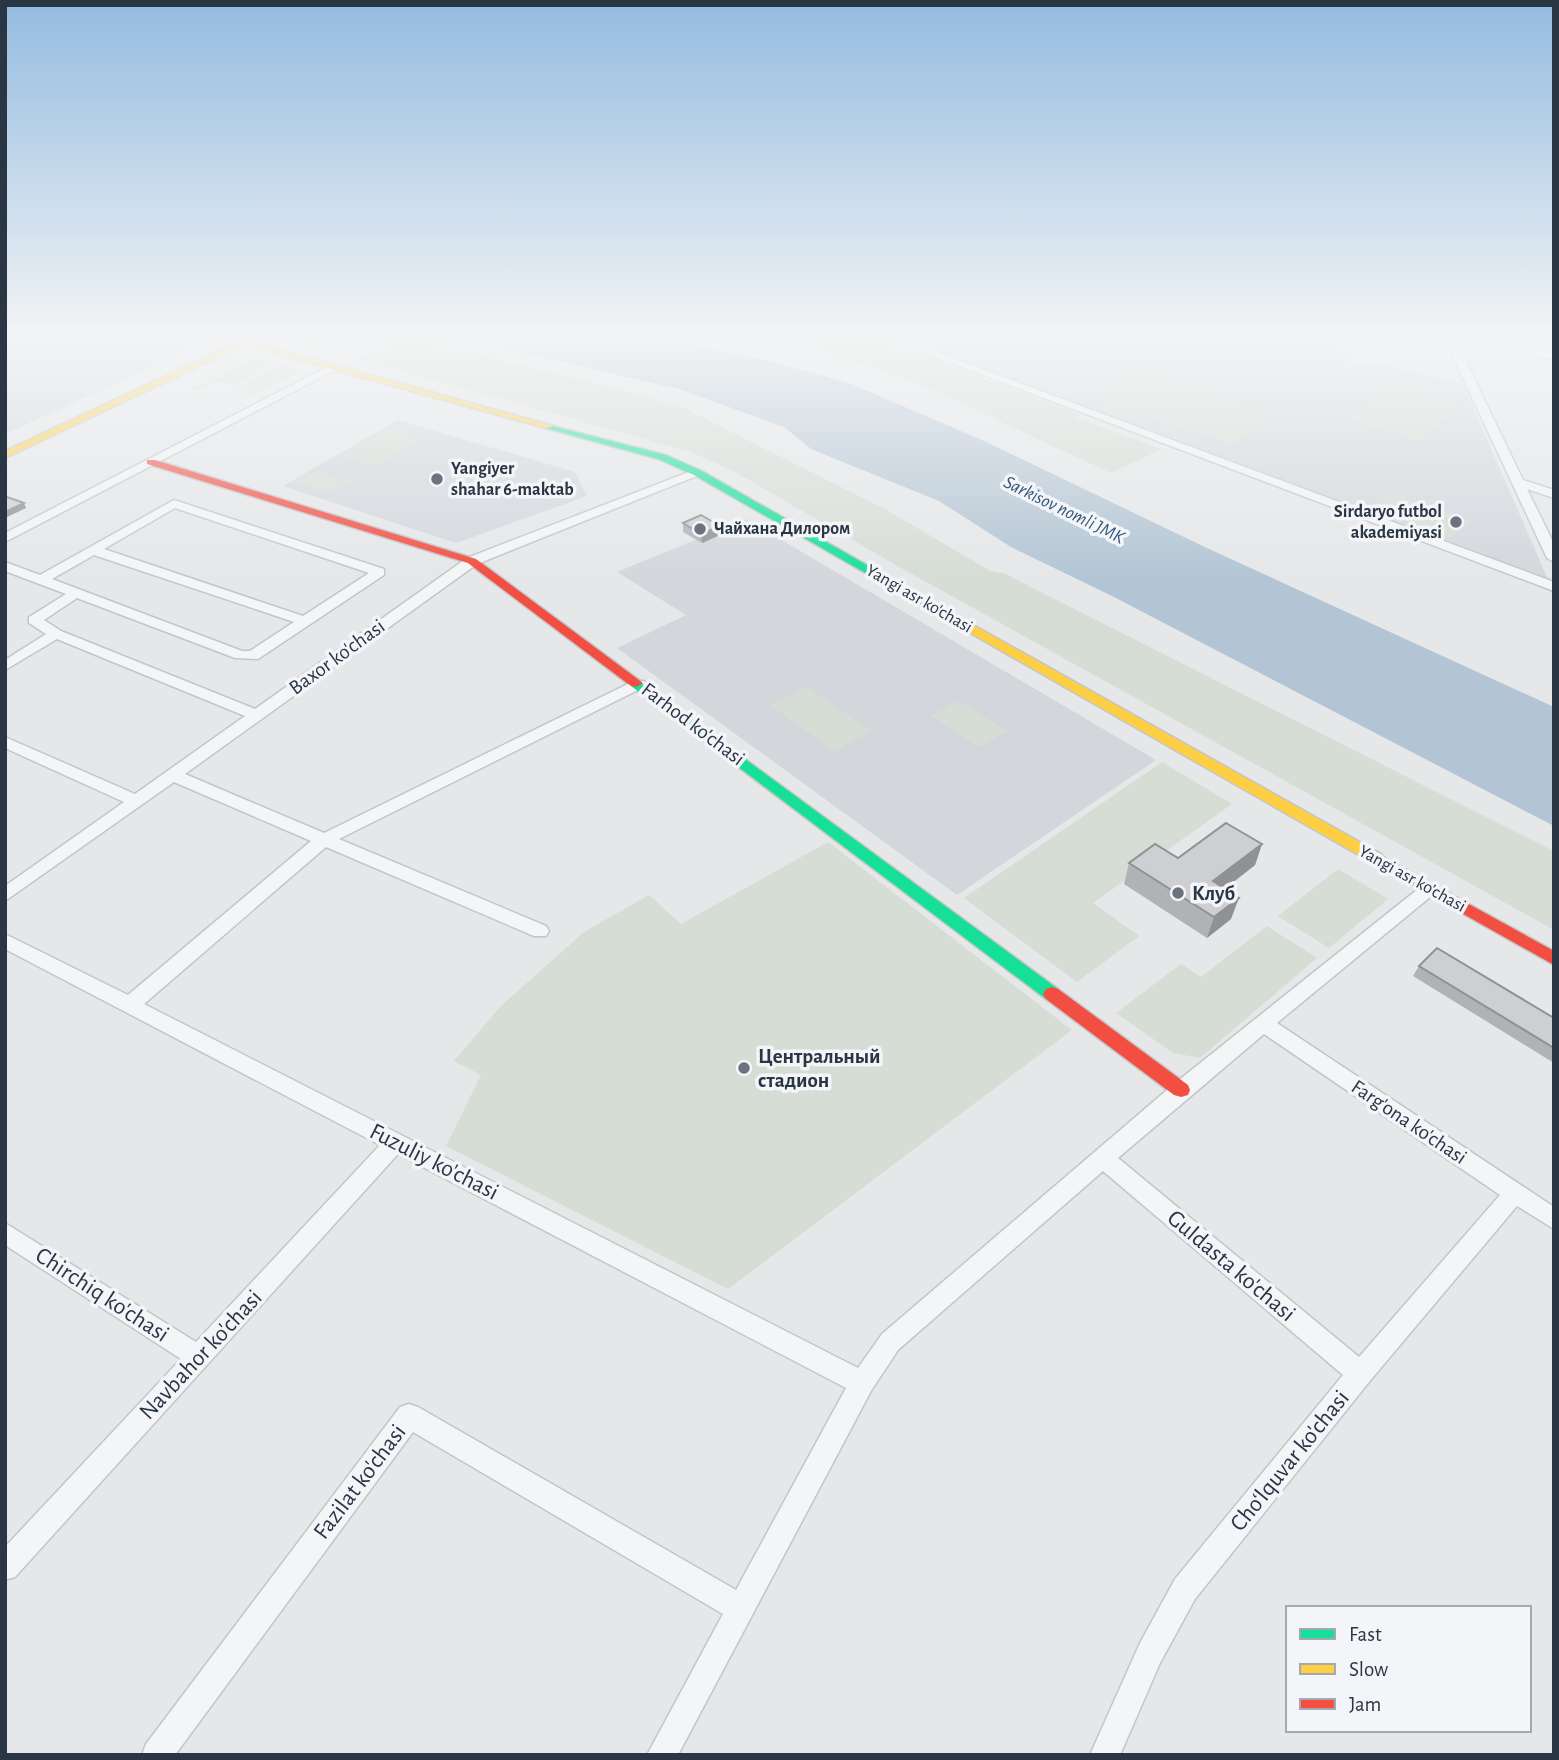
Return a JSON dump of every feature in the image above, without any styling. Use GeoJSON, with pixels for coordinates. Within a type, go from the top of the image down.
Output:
{"type":"FeatureCollection","features":[{"type":"Feature","properties":{"kind":"main road"},"geometry":{"type":"LineString","coordinates":[[5,446],[71,415]]}},
{"type":"Feature","properties":{"kind":"main road"},"geometry":{"type":"LineString","coordinates":[[5,455],[86,415]]}},
{"type":"Feature","properties":{"kind":"main road","name":"Yangi asr ko'chasi"},"geometry":{"type":"LineString","coordinates":[[509,415],[662,457],[698,473],[1554,959]]}},
{"type":"Feature","properties":{"kind":"main road","name":"Farhod ko'chasi"},"geometry":{"type":"LineString","coordinates":[[151,462],[472,561],[1181,1090]]}},
{"type":"Feature","properties":{"kind":"street"},"geometry":{"type":"LineString","coordinates":[[5,538],[241,415]]}},
{"type":"Feature","properties":{"kind":"street"},"geometry":{"type":"LineString","coordinates":[[1097,415],[1554,587]]}},
{"type":"Feature","properties":{"kind":"street"},"geometry":{"type":"LineString","coordinates":[[1486,415],[1554,558]]}},
{"type":"Feature","properties":{"kind":"street","name":"Baxor ko'chasi"},"geometry":{"type":"LineString","coordinates":[[5,895],[472,561],[698,473]]}},
{"type":"Feature","properties":{"kind":"street"},"geometry":{"type":"LineString","coordinates":[[1518,482],[1554,494]]}},
{"type":"Feature","properties":{"kind":"street"},"geometry":{"type":"LineString","coordinates":[[5,566],[41,580],[240,655],[253,656],[379,572],[174,504],[41,580]]}},
{"type":"Feature","properties":{"kind":"street"},"geometry":{"type":"LineString","coordinates":[[93,550],[307,622]]}},
{"type":"Feature","properties":{"kind":"street"},"geometry":{"type":"LineString","coordinates":[[76,593],[34,620],[56,634],[256,715]]}},
{"type":"Feature","properties":{"kind":"street"},"geometry":{"type":"LineString","coordinates":[[5,666],[56,634]]}},
{"type":"Feature","properties":{"kind":"street"},"geometry":{"type":"LineString","coordinates":[[128,1006],[323,840],[639,684]]}},
{"type":"Feature","properties":{"kind":"street"},"geometry":{"type":"LineString","coordinates":[[5,742],[136,801]]}},
{"type":"Feature","properties":{"kind":"street"},"geometry":{"type":"LineString","coordinates":[[172,775],[540,930]]}},
{"type":"Feature","properties":{"kind":"street"},"geometry":{"type":"LineString","coordinates":[[662,1755],[862,1383],[890,1342],[1181,1090],[1429,889]]}},
{"type":"Feature","properties":{"kind":"street","name":"Fuzuliy ko'chasi"},"geometry":{"type":"LineString","coordinates":[[5,941],[862,1383]]}},
{"type":"Feature","properties":{"kind":"street","name":"Farg'ona ko'chasi"},"geometry":{"type":"LineString","coordinates":[[1264,1024],[1554,1219]]}},
{"type":"Feature","properties":{"kind":"street","name":"Navbahor ko'chasi"},"geometry":{"type":"LineString","coordinates":[[5,1567],[397,1142]]}},
{"type":"Feature","properties":{"kind":"street","name":"Guldasta ko'chasi"},"geometry":{"type":"LineString","coordinates":[[1102,1157],[1360,1374]]}},
{"type":"Feature","properties":{"kind":"street","name":"Cho‘lquvar ko'chasi"},"geometry":{"type":"LineString","coordinates":[[1105,1755],[1150,1653],[1185,1589],[1360,1374],[1515,1193]]}},
{"type":"Feature","properties":{"kind":"street","name":"Chirchiq ko'chasi"},"geometry":{"type":"LineString","coordinates":[[5,1233],[199,1357]]}},
{"type":"Feature","properties":{"kind":"street","name":"Fazilat ko'chasi"},"geometry":{"type":"LineString","coordinates":[[157,1755],[409,1416],[741,1609]]}},
{"type":"Feature","properties":{"kind":"shaded area"},"geometry":{"type":"Polygon","coordinates":[[[5,415],[46,415],[5,434],[5,415]]]}},
{"type":"Feature","properties":{"kind":"shaded area"},"geometry":{"type":"Polygon","coordinates":[[[559,415],[698,415],[885,509],[990,571],[1003,573],[1554,851],[1554,930],[903,569],[735,472],[691,452],[559,415]]]}},
{"type":"Feature","properties":{"kind":"shaded area"},"geometry":{"type":"Polygon","coordinates":[[[987,415],[1078,415],[1077,418],[1162,449],[1111,473],[987,415]]]}},
{"type":"Feature","properties":{"kind":"shaded area","name":"Sirdaryo futbol akademiyasi"},"geometry":{"type":"Polygon","coordinates":[[[1104,415],[1477,415],[1549,582],[1104,415]]]}},
{"type":"Feature","properties":{"kind":"shaded area"},"geometry":{"type":"Polygon","coordinates":[[[1143,415],[1272,417],[1233,445],[1143,415]]]}},
{"type":"Feature","properties":{"kind":"shaded area"},"geometry":{"type":"Polygon","coordinates":[[[1355,415],[1450,415],[1419,441],[1350,419],[1355,415]]]}},
{"type":"Feature","properties":{"kind":"shaded area","name":"Yangiyer shahar 6-maktab"},"geometry":{"type":"Polygon","coordinates":[[[398,420],[575,472],[587,496],[456,543],[283,486],[398,420]]]}},
{"type":"Feature","properties":{"kind":"shaded area"},"geometry":{"type":"Polygon","coordinates":[[[389,428],[423,437],[375,466],[341,456],[389,428]]]}},
{"type":"Feature","properties":{"kind":"shaded area"},"geometry":{"type":"Polygon","coordinates":[[[316,471],[351,482],[331,494],[296,483],[316,471]]]}},
{"type":"Feature","properties":{"kind":"shaded area"},"geometry":{"type":"Polygon","coordinates":[[[1388,492],[1471,521],[1450,538],[1367,507],[1388,492]]]}},
{"type":"Feature","properties":{"kind":"shaded area"},"geometry":{"type":"Polygon","coordinates":[[[746,519],[1156,760],[957,895],[617,648],[686,615],[617,572],[746,519]]]}},
{"type":"Feature","properties":{"kind":"shaded area"},"geometry":{"type":"Polygon","coordinates":[[[807,687],[871,731],[834,751],[770,705],[807,687]]]}},
{"type":"Feature","properties":{"kind":"shaded area"},"geometry":{"type":"Polygon","coordinates":[[[959,701],[1007,731],[979,747],[931,716],[959,701]]]}},
{"type":"Feature","properties":{"kind":"shaded area"},"geometry":{"type":"Polygon","coordinates":[[[1162,762],[1232,804],[1093,903],[1139,936],[1077,982],[964,898],[1162,762]]]}},
{"type":"Feature","properties":{"kind":"shaded area","name":"Центральный стадион"},"geometry":{"type":"Polygon","coordinates":[[[828,842],[1072,1030],[728,1289],[446,1146],[481,1075],[454,1061],[500,1007],[584,932],[649,895],[681,924],[828,842]]]}},
{"type":"Feature","properties":{"kind":"shaded area"},"geometry":{"type":"Polygon","coordinates":[[[1338,869],[1388,899],[1329,948],[1278,916],[1338,869]]]}},
{"type":"Feature","properties":{"kind":"shaded area"},"geometry":{"type":"Polygon","coordinates":[[[1267,926],[1317,958],[1200,1058],[1173,1053],[1116,1013],[1181,964],[1201,977],[1267,926]]]}},
{"type":"Feature","properties":{"kind":"water","name":"Sarkisov nomli JMK"},"geometry":{"type":"Polygon","coordinates":[[[751,415],[924,415],[1554,707],[1554,826],[1112,596],[1011,547],[939,501],[811,449],[784,427],[751,415]]]}},
{"type":"Feature","properties":{"kind":"building"},"geometry":{"type":"Polygon","coordinates":[[[7,497],[24,503],[5,512],[7,497]]]}},
{"type":"Feature","properties":{"kind":"building"},"geometry":{"type":"Polygon","coordinates":[[[701,515],[720,526],[701,534],[683,523],[701,515]]]}},
{"type":"Feature","properties":{"kind":"building"},"geometry":{"type":"Polygon","coordinates":[[[1226,823],[1262,844],[1213,881],[1239,898],[1214,917],[1129,863],[1155,844],[1178,858],[1226,823]]]}},
{"type":"Feature","properties":{"kind":"building"},"geometry":{"type":"Polygon","coordinates":[[[1437,948],[1554,1018],[1554,1048],[1419,966],[1437,948]]]}},
{"type":"Feature","properties":{"kind":"traffic: fast"},"geometry":{"type":"LineString","coordinates":[[549,426],[662,457],[698,473],[950,616]]}},
{"type":"Feature","properties":{"kind":"traffic: fast"},"geometry":{"type":"LineString","coordinates":[[636,683],[1052,994]]}},
{"type":"Feature","properties":{"kind":"traffic: slow"},"geometry":{"type":"LineString","coordinates":[[5,455],[89,415]]}},
{"type":"Feature","properties":{"kind":"traffic: slow"},"geometry":{"type":"LineString","coordinates":[[509,415],[549,426]]}},
{"type":"Feature","properties":{"kind":"traffic: slow"},"geometry":{"type":"LineString","coordinates":[[950,616],[1376,858]]}},
{"type":"Feature","properties":{"kind":"traffic: jam"},"geometry":{"type":"LineString","coordinates":[[151,462],[472,561],[636,683]]}},
{"type":"Feature","properties":{"kind":"traffic: jam"},"geometry":{"type":"LineString","coordinates":[[1376,858],[1554,959]]}},
{"type":"Feature","properties":{"kind":"traffic: jam"},"geometry":{"type":"LineString","coordinates":[[1052,994],[1181,1090]]}},
{"type":"Feature","properties":{"kind":"place","name":"Yangiyer shahar 6-maktab"},"geometry":{"type":"Point","coordinates":[437,479]}},
{"type":"Feature","properties":{"kind":"place","name":"Sirdaryo futbol akademiyasi"},"geometry":{"type":"Point","coordinates":[1456,522]}},
{"type":"Feature","properties":{"kind":"place","name":"Чайхана Дилором"},"geometry":{"type":"Point","coordinates":[700,529]}},
{"type":"Feature","properties":{"kind":"place","name":"Клуб"},"geometry":{"type":"Point","coordinates":[1178,893]}},
{"type":"Feature","properties":{"kind":"place","name":"Центральный стадион"},"geometry":{"type":"Point","coordinates":[744,1068]}}]}
